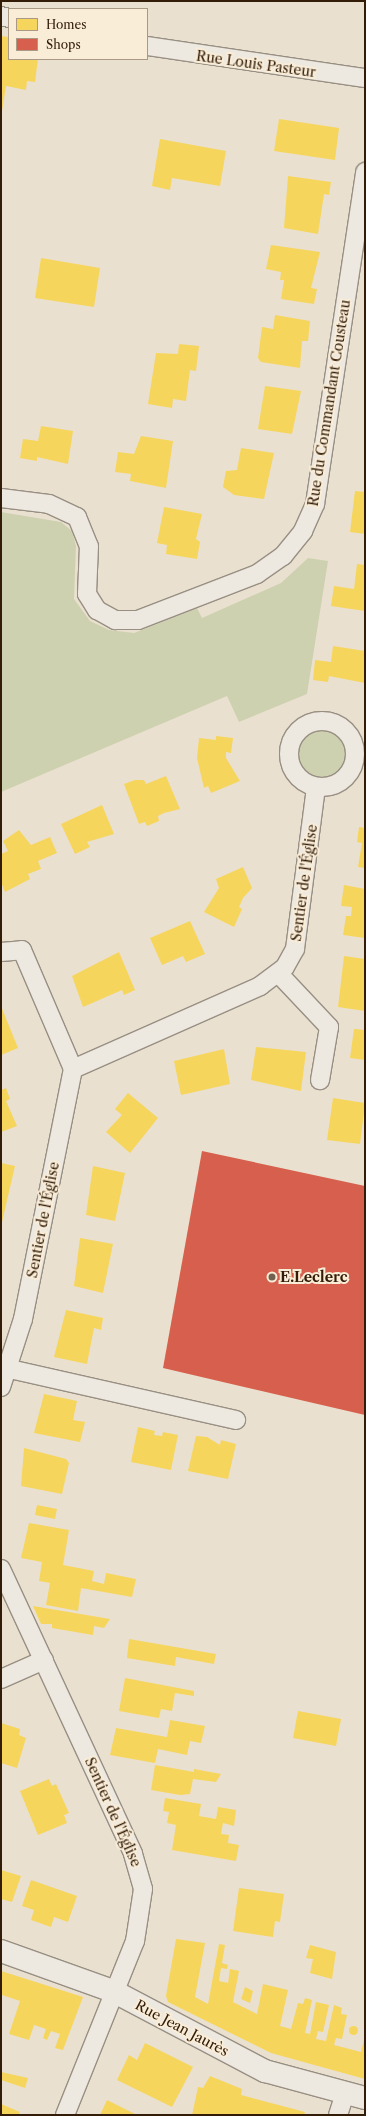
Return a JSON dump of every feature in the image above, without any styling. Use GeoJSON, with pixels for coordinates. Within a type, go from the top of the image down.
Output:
{"type":"FeatureCollection","features":[{"type":"Feature","properties":{"kind":"street","name":"Rue Louis Pasteur"},"geometry":{"type":"LineString","coordinates":[[148,46],[365,78]]}},
{"type":"Feature","properties":{"kind":"street","name":"Rue du Commandant Cousteau"},"geometry":{"type":"LineString","coordinates":[[1,498],[48,504],[78,517],[89,546],[87,594],[97,610],[115,620],[138,620],[257,574],[283,556],[303,531],[315,504],[365,172]]}},
{"type":"Feature","properties":{"kind":"street","name":"Sentier de l'Église"},"geometry":{"type":"LineString","coordinates":[[279,974],[295,949],[316,786]]}},
{"type":"Feature","properties":{"kind":"street"},"geometry":{"type":"LineString","coordinates":[[1,952],[22,950],[73,1069],[279,974],[329,1027],[320,1080]]}},
{"type":"Feature","properties":{"kind":"street","name":"Sentier de l'Église"},"geometry":{"type":"LineString","coordinates":[[1,1387],[4,1368],[23,1319],[73,1069]]}},
{"type":"Feature","properties":{"kind":"street"},"geometry":{"type":"LineString","coordinates":[[4,1368],[236,1420]]}},
{"type":"Feature","properties":{"kind":"street","name":"Sentier de l'Église"},"geometry":{"type":"LineString","coordinates":[[1,1569],[133,1854],[141,1878],[143,1901],[139,1926],[65,2115]]}},
{"type":"Feature","properties":{"kind":"street"},"geometry":{"type":"LineString","coordinates":[[1,1679],[44,1660]]}},
{"type":"Feature","properties":{"kind":"street","name":"Rue Jean Jaurès"},"geometry":{"type":"LineString","coordinates":[[1,1952],[113,1991],[266,2071],[355,2095]]}},
{"type":"Feature","properties":{"kind":"street"},"geometry":{"type":"LineString","coordinates":[[338,2115],[355,2095]]}},
{"type":"Feature","properties":{"kind":"green space"},"geometry":{"type":"Polygon","coordinates":[[[1,512],[61,522],[72,531],[76,546],[74,599],[90,621],[109,630],[134,633],[197,608],[202,618],[281,583],[308,558],[328,561],[307,694],[239,722],[227,696],[1,792],[1,512]]]}},
{"type":"Feature","properties":{"kind":"green space"},"geometry":{"type":"Polygon","coordinates":[[[322,726],[332,728],[341,734],[347,743],[349,753],[347,763],[341,772],[332,778],[322,780],[312,778],[303,772],[297,763],[295,753],[297,743],[303,734],[312,728],[322,726]]]}},
{"type":"Feature","properties":{"kind":"building: Homes"},"geometry":{"type":"Polygon","coordinates":[[[1,36],[8,37],[8,60],[38,60],[35,82],[27,81],[26,90],[6,86],[2,111],[1,36]]]}},
{"type":"Feature","properties":{"kind":"building: Homes"},"geometry":{"type":"Polygon","coordinates":[[[279,119],[339,128],[335,160],[274,151],[279,119]]]}},
{"type":"Feature","properties":{"kind":"building: Homes"},"geometry":{"type":"Polygon","coordinates":[[[160,139],[226,151],[220,186],[172,178],[170,190],[152,186],[160,139]]]}},
{"type":"Feature","properties":{"kind":"building: Homes"},"geometry":{"type":"Polygon","coordinates":[[[288,176],[331,182],[329,195],[324,194],[318,234],[284,228],[288,176]]]}},
{"type":"Feature","properties":{"kind":"building: Homes"},"geometry":{"type":"Polygon","coordinates":[[[271,245],[320,252],[311,288],[317,289],[314,304],[281,299],[284,280],[280,280],[281,272],[266,269],[271,245]]]}},
{"type":"Feature","properties":{"kind":"building: Homes"},"geometry":{"type":"Polygon","coordinates":[[[41,258],[100,268],[94,307],[35,298],[41,258]]]}},
{"type":"Feature","properties":{"kind":"building: Homes"},"geometry":{"type":"Polygon","coordinates":[[[275,315],[310,321],[308,341],[302,341],[300,368],[261,362],[258,358],[262,327],[273,329],[275,315]]]}},
{"type":"Feature","properties":{"kind":"building: Homes"},"geometry":{"type":"Polygon","coordinates":[[[179,344],[199,346],[196,371],[190,370],[186,401],[173,399],[172,408],[148,404],[156,353],[178,354],[179,344]]]}},
{"type":"Feature","properties":{"kind":"building: Homes"},"geometry":{"type":"Polygon","coordinates":[[[265,386],[301,391],[292,434],[258,429],[265,386]]]}},
{"type":"Feature","properties":{"kind":"building: Homes"},"geometry":{"type":"Polygon","coordinates":[[[41,426],[73,431],[68,464],[37,457],[37,461],[20,458],[23,439],[38,441],[41,426]]]}},
{"type":"Feature","properties":{"kind":"building: Homes"},"geometry":{"type":"Polygon","coordinates":[[[141,436],[173,441],[166,488],[130,481],[131,474],[115,472],[118,452],[134,454],[141,436]]]}},
{"type":"Feature","properties":{"kind":"building: Homes"},"geometry":{"type":"Polygon","coordinates":[[[241,448],[274,453],[264,499],[234,495],[223,487],[226,471],[237,470],[241,448]]]}},
{"type":"Feature","properties":{"kind":"building: Homes"},"geometry":{"type":"Polygon","coordinates":[[[355,491],[365,492],[365,534],[350,532],[355,491]]]}},
{"type":"Feature","properties":{"kind":"building: Homes"},"geometry":{"type":"Polygon","coordinates":[[[164,507],[202,514],[196,539],[200,542],[197,559],[166,554],[167,545],[157,543],[164,507]]]}},
{"type":"Feature","properties":{"kind":"building: Homes"},"geometry":{"type":"Polygon","coordinates":[[[357,564],[365,565],[365,611],[331,606],[334,586],[354,589],[357,564]]]}},
{"type":"Feature","properties":{"kind":"building: Homes"},"geometry":{"type":"Polygon","coordinates":[[[333,646],[365,651],[365,683],[329,676],[328,682],[313,680],[315,660],[331,662],[333,646]]]}},
{"type":"Feature","properties":{"kind":"building: Homes"},"geometry":{"type":"Polygon","coordinates":[[[216,736],[233,738],[231,753],[226,752],[226,758],[240,781],[211,793],[208,786],[204,788],[197,758],[199,738],[216,740],[216,736]]]}},
{"type":"Feature","properties":{"kind":"building: Homes"},"geometry":{"type":"Polygon","coordinates":[[[166,776],[180,809],[158,816],[159,821],[147,826],[145,822],[139,824],[124,784],[135,780],[144,780],[146,784],[166,776]]]}},
{"type":"Feature","properties":{"kind":"building: Homes"},"geometry":{"type":"Polygon","coordinates":[[[102,805],[114,834],[87,842],[90,847],[75,854],[61,824],[102,805]]]}},
{"type":"Feature","properties":{"kind":"building: Homes"},"geometry":{"type":"Polygon","coordinates":[[[359,827],[365,828],[365,868],[358,867],[362,843],[357,842],[359,827]]]}},
{"type":"Feature","properties":{"kind":"building: Homes"},"geometry":{"type":"Polygon","coordinates":[[[19,830],[31,845],[50,837],[57,853],[38,861],[41,869],[28,874],[30,879],[5,892],[1,882],[1,854],[8,851],[3,841],[19,830]]]}},
{"type":"Feature","properties":{"kind":"building: Homes"},"geometry":{"type":"Polygon","coordinates":[[[243,867],[252,888],[243,898],[239,907],[242,909],[234,927],[204,912],[219,888],[216,879],[243,867]]]}},
{"type":"Feature","properties":{"kind":"building: Homes"},"geometry":{"type":"Polygon","coordinates":[[[344,885],[365,889],[365,938],[343,935],[346,916],[351,916],[352,907],[341,906],[344,885]]]}},
{"type":"Feature","properties":{"kind":"building: Homes"},"geometry":{"type":"Polygon","coordinates":[[[190,921],[205,954],[186,962],[183,956],[162,965],[150,938],[190,921]]]}},
{"type":"Feature","properties":{"kind":"building: Homes"},"geometry":{"type":"Polygon","coordinates":[[[119,952],[135,990],[124,995],[122,990],[83,1007],[72,976],[119,952]]]}},
{"type":"Feature","properties":{"kind":"building: Homes"},"geometry":{"type":"Polygon","coordinates":[[[344,956],[365,959],[365,1011],[338,1007],[344,956]]]}},
{"type":"Feature","properties":{"kind":"building: Homes"},"geometry":{"type":"Polygon","coordinates":[[[1,1006],[18,1048],[1,1055],[1,1006]]]}},
{"type":"Feature","properties":{"kind":"building: Homes"},"geometry":{"type":"Polygon","coordinates":[[[354,1029],[365,1030],[365,1060],[350,1058],[354,1029]]]}},
{"type":"Feature","properties":{"kind":"building: Homes"},"geometry":{"type":"Polygon","coordinates":[[[256,1047],[306,1052],[301,1091],[251,1080],[256,1047]]]}},
{"type":"Feature","properties":{"kind":"building: Homes"},"geometry":{"type":"Polygon","coordinates":[[[224,1049],[230,1084],[181,1095],[174,1061],[224,1049]]]}},
{"type":"Feature","properties":{"kind":"building: Homes"},"geometry":{"type":"Polygon","coordinates":[[[6,1088],[10,1099],[6,1101],[17,1126],[1,1132],[1,1090],[6,1088]]]}},
{"type":"Feature","properties":{"kind":"building: Homes"},"geometry":{"type":"Polygon","coordinates":[[[128,1093],[158,1118],[130,1153],[106,1132],[122,1115],[115,1109],[128,1093]]]}},
{"type":"Feature","properties":{"kind":"building: Homes"},"geometry":{"type":"Polygon","coordinates":[[[333,1098],[365,1103],[360,1144],[327,1140],[333,1098]]]}},
{"type":"Feature","properties":{"kind":"building: Homes"},"geometry":{"type":"Polygon","coordinates":[[[1,1163],[15,1166],[2,1222],[1,1222],[1,1163]]]}},
{"type":"Feature","properties":{"kind":"building: Homes"},"geometry":{"type":"Polygon","coordinates":[[[93,1166],[125,1173],[115,1221],[86,1215],[93,1166]]]}},
{"type":"Feature","properties":{"kind":"building: Homes"},"geometry":{"type":"Polygon","coordinates":[[[80,1238],[113,1244],[103,1293],[74,1286],[80,1238]]]}},
{"type":"Feature","properties":{"kind":"building: Homes"},"geometry":{"type":"Polygon","coordinates":[[[66,1310],[103,1318],[101,1330],[94,1328],[87,1364],[54,1357],[66,1310]]]}},
{"type":"Feature","properties":{"kind":"building: Homes"},"geometry":{"type":"Polygon","coordinates":[[[44,1394],[77,1401],[73,1420],[85,1422],[80,1442],[34,1433],[44,1394]]]}},
{"type":"Feature","properties":{"kind":"building: Homes"},"geometry":{"type":"Polygon","coordinates":[[[138,1427],[155,1431],[154,1435],[162,1436],[163,1432],[178,1435],[171,1470],[131,1462],[138,1427]]]}},
{"type":"Feature","properties":{"kind":"building: Homes"},"geometry":{"type":"Polygon","coordinates":[[[196,1436],[207,1437],[220,1445],[221,1440],[236,1444],[228,1479],[188,1471],[196,1436]]]}},
{"type":"Feature","properties":{"kind":"building: Homes"},"geometry":{"type":"Polygon","coordinates":[[[24,1448],[66,1459],[69,1463],[62,1494],[21,1486],[24,1448]]]}},
{"type":"Feature","properties":{"kind":"building: Homes"},"geometry":{"type":"Polygon","coordinates":[[[37,1505],[57,1509],[55,1519],[35,1515],[37,1505]]]}},
{"type":"Feature","properties":{"kind":"building: Homes"},"geometry":{"type":"Polygon","coordinates":[[[29,1523],[69,1530],[63,1565],[94,1571],[92,1581],[104,1584],[106,1573],[136,1579],[132,1597],[81,1588],[78,1611],[46,1605],[50,1583],[39,1581],[42,1562],[21,1558],[29,1523]]]}},
{"type":"Feature","properties":{"kind":"building: Homes"},"geometry":{"type":"Polygon","coordinates":[[[33,1606],[110,1619],[104,1628],[94,1626],[93,1635],[52,1628],[52,1624],[41,1624],[33,1606]]]}},
{"type":"Feature","properties":{"kind":"building: Homes"},"geometry":{"type":"Polygon","coordinates":[[[129,1639],[216,1654],[214,1664],[176,1657],[175,1666],[127,1658],[129,1639]]]}},
{"type":"Feature","properties":{"kind":"building: Homes"},"geometry":{"type":"Polygon","coordinates":[[[125,1678],[194,1691],[194,1696],[175,1693],[172,1711],[161,1709],[159,1718],[119,1711],[125,1678]]]}},
{"type":"Feature","properties":{"kind":"building: Homes"},"geometry":{"type":"Polygon","coordinates":[[[298,1711],[341,1719],[336,1746],[293,1738],[298,1711]]]}},
{"type":"Feature","properties":{"kind":"building: Homes"},"geometry":{"type":"Polygon","coordinates":[[[170,1720],[205,1726],[201,1743],[190,1741],[187,1755],[158,1749],[155,1763],[110,1755],[116,1728],[167,1737],[170,1720]]]}},
{"type":"Feature","properties":{"kind":"building: Homes"},"geometry":{"type":"Polygon","coordinates":[[[1,1723],[20,1729],[19,1735],[26,1738],[17,1768],[1,1763],[1,1723]]]}},
{"type":"Feature","properties":{"kind":"building: Homes"},"geometry":{"type":"Polygon","coordinates":[[[155,1765],[194,1772],[194,1769],[221,1774],[216,1782],[193,1779],[190,1794],[180,1795],[151,1790],[155,1765]]]}},
{"type":"Feature","properties":{"kind":"building: Homes"},"geometry":{"type":"Polygon","coordinates":[[[49,1779],[52,1786],[56,1784],[69,1813],[64,1815],[67,1823],[38,1835],[20,1791],[49,1779]]]}},
{"type":"Feature","properties":{"kind":"building: Homes"},"geometry":{"type":"Polygon","coordinates":[[[165,1798],[201,1804],[199,1816],[216,1819],[218,1807],[236,1810],[234,1826],[223,1823],[221,1834],[229,1835],[228,1843],[239,1845],[236,1861],[172,1850],[176,1825],[167,1823],[169,1812],[163,1811],[165,1798]]]}},
{"type":"Feature","properties":{"kind":"building: Homes"},"geometry":{"type":"Polygon","coordinates":[[[1,1870],[21,1876],[12,1902],[1,1899],[1,1870]]]}},
{"type":"Feature","properties":{"kind":"building: Homes"},"geometry":{"type":"Polygon","coordinates":[[[31,1880],[77,1896],[68,1922],[54,1917],[51,1927],[31,1920],[34,1910],[22,1906],[31,1880]]]}},
{"type":"Feature","properties":{"kind":"building: Homes"},"geometry":{"type":"Polygon","coordinates":[[[239,1888],[284,1894],[280,1922],[275,1921],[273,1937],[233,1931],[239,1888]]]}},
{"type":"Feature","properties":{"kind":"building: Homes"},"geometry":{"type":"Polygon","coordinates":[[[176,1939],[205,1943],[195,1997],[208,2004],[219,1944],[225,1945],[222,1963],[228,1965],[227,1969],[221,1968],[219,1981],[228,1983],[230,1969],[239,1971],[233,2002],[257,2014],[263,1984],[288,1990],[280,2026],[291,2029],[298,2003],[303,2004],[305,1998],[312,2000],[305,2033],[310,2034],[316,2002],[329,2005],[323,2032],[318,2031],[316,2039],[326,2041],[334,2005],[342,2008],[341,2014],[347,2015],[342,2039],[336,2038],[334,2045],[361,2052],[365,2035],[365,2079],[271,2053],[168,2002],[166,1996],[176,1939]]]}},
{"type":"Feature","properties":{"kind":"building: Homes"},"geometry":{"type":"Polygon","coordinates":[[[310,1945],[336,1952],[332,1979],[310,1973],[313,1959],[306,1958],[310,1945]]]}},
{"type":"Feature","properties":{"kind":"building: Homes"},"geometry":{"type":"Polygon","coordinates":[[[1,1971],[83,1997],[63,2050],[55,2048],[60,2034],[51,2031],[47,2040],[43,2038],[46,2029],[34,2025],[29,2040],[9,2034],[20,2001],[2,1995],[1,1998],[1,1971]]]}},
{"type":"Feature","properties":{"kind":"building: Homes"},"geometry":{"type":"Polygon","coordinates":[[[245,1987],[253,1991],[250,2003],[241,1999],[245,1987]]]}},
{"type":"Feature","properties":{"kind":"building: Homes"},"geometry":{"type":"Polygon","coordinates":[[[353,2025],[358,2030],[353,2035],[348,2030],[353,2025]]]}},
{"type":"Feature","properties":{"kind":"building: Homes"},"geometry":{"type":"Polygon","coordinates":[[[145,2043],[193,2067],[172,2107],[117,2080],[129,2055],[137,2060],[145,2043]]]}},
{"type":"Feature","properties":{"kind":"building: Homes"},"geometry":{"type":"Polygon","coordinates":[[[1,2072],[28,2078],[25,2088],[1,2080],[1,2072]]]}},
{"type":"Feature","properties":{"kind":"building: Homes"},"geometry":{"type":"Polygon","coordinates":[[[210,2076],[242,2089],[241,2095],[305,2112],[304,2115],[192,2115],[198,2087],[203,2088],[210,2076]]]}},
{"type":"Feature","properties":{"kind":"building: Homes"},"geometry":{"type":"Polygon","coordinates":[[[107,2100],[137,2115],[100,2115],[107,2100]]]}},
{"type":"Feature","properties":{"kind":"building: Homes"},"geometry":{"type":"Polygon","coordinates":[[[1,2104],[20,2112],[18,2115],[1,2115],[1,2104]]]}},
{"type":"Feature","properties":{"kind":"building: Shops","name":"E.Leclerc"},"geometry":{"type":"Polygon","coordinates":[[[202,1151],[365,1186],[365,1415],[163,1368],[202,1151]]]}},
{"type":"Feature","properties":{"kind":"place","name":"E.Leclerc"},"geometry":{"type":"Point","coordinates":[272,1277]}}]}
